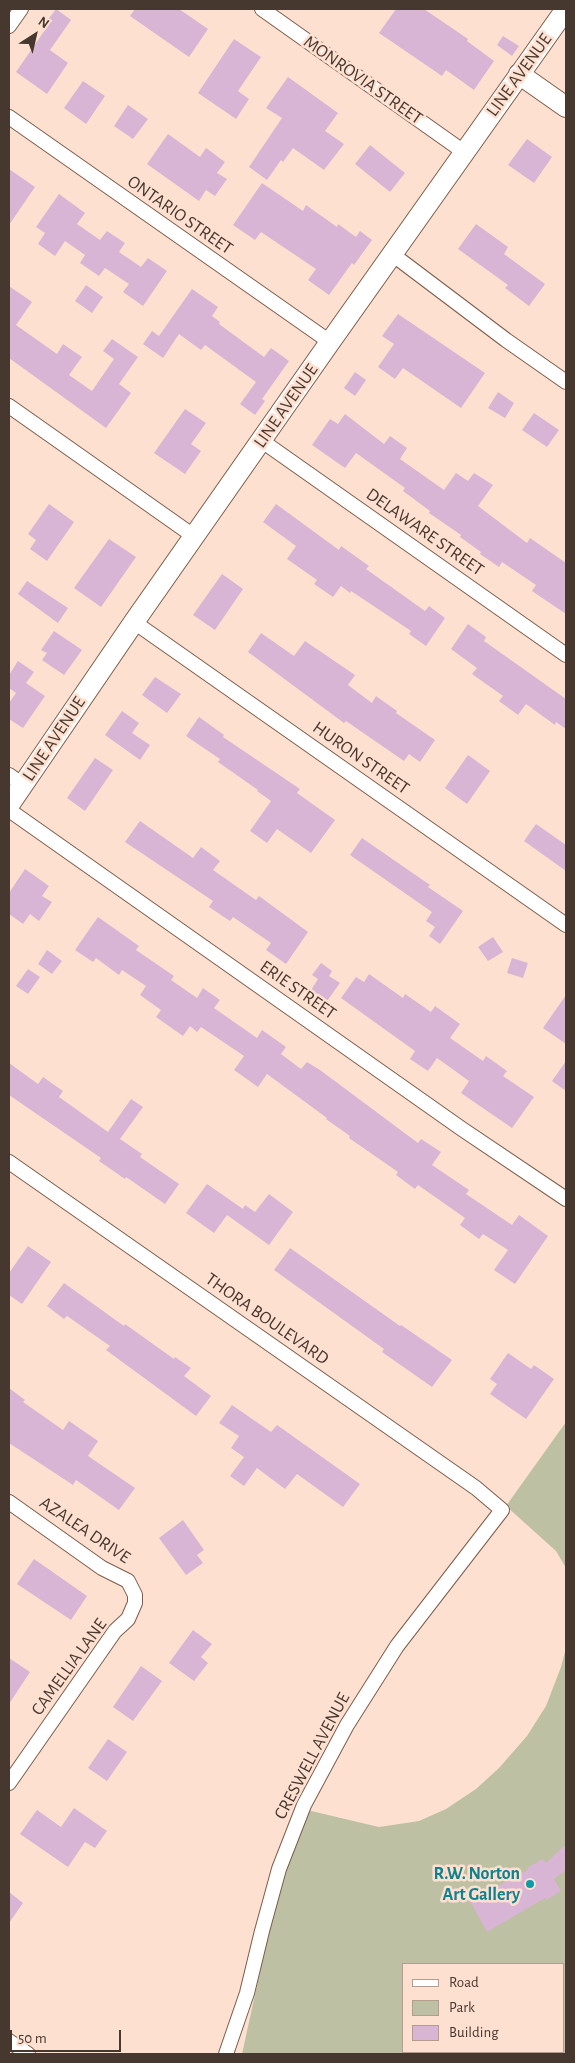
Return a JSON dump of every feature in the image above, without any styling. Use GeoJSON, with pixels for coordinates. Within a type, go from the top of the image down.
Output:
{"type":"FeatureCollection","features":[{"type":"Feature","properties":{"kind":"main road","name":"LINE AVENUE"},"geometry":{"type":"LineString","coordinates":[[9,805],[16,780],[195,537],[330,342],[566,9]]}},
{"type":"Feature","properties":{"kind":"main road"},"geometry":{"type":"LineString","coordinates":[[519,74],[566,107]]}},
{"type":"Feature","properties":{"kind":"street"},"geometry":{"type":"LineString","coordinates":[[9,26],[21,9]]}},
{"type":"Feature","properties":{"kind":"street","name":"MONROVIA STREET"},"geometry":{"type":"LineString","coordinates":[[262,9],[464,152]]}},
{"type":"Feature","properties":{"kind":"street","name":"ONTARIO STREET"},"geometry":{"type":"LineString","coordinates":[[9,117],[156,222],[330,342]]}},
{"type":"Feature","properties":{"kind":"street"},"geometry":{"type":"LineString","coordinates":[[392,254],[506,340],[566,382]]}},
{"type":"Feature","properties":{"kind":"street"},"geometry":{"type":"LineString","coordinates":[[9,406],[195,537]]}},
{"type":"Feature","properties":{"kind":"street","name":"DELAWARE STREET"},"geometry":{"type":"LineString","coordinates":[[262,441],[566,655]]}},
{"type":"Feature","properties":{"kind":"street","name":"HURON STREET"},"geometry":{"type":"LineString","coordinates":[[134,622],[566,925]]}},
{"type":"Feature","properties":{"kind":"street","name":"ERIE STREET"},"geometry":{"type":"LineString","coordinates":[[9,810],[454,1124],[566,1199]]}},
{"type":"Feature","properties":{"kind":"street","name":"THORA BOULEVARD"},"geometry":{"type":"LineString","coordinates":[[9,1162],[476,1488],[502,1510]]}},
{"type":"Feature","properties":{"kind":"street","name":"AZALEA DRIVE"},"geometry":{"type":"LineString","coordinates":[[9,1502],[102,1568],[128,1581],[135,1595]]}},
{"type":"Feature","properties":{"kind":"street","name":"CRESWELL AVENUE"},"geometry":{"type":"LineString","coordinates":[[226,2054],[247,1994],[279,1869],[308,1796],[347,1725],[397,1646],[502,1510]]}},
{"type":"Feature","properties":{"kind":"street","name":"CAMELLIA LANE"},"geometry":{"type":"LineString","coordinates":[[9,1783],[115,1631],[128,1619],[134,1609],[135,1595]]}},
{"type":"Feature","properties":{"kind":"street"},"geometry":{"type":"LineString","coordinates":[[9,2040],[28,2054]]}},
{"type":"Feature","properties":{"kind":"green space"},"geometry":{"type":"Polygon","coordinates":[[[566,1422],[566,1568],[556,1551],[506,1506],[566,1422]]]}},
{"type":"Feature","properties":{"kind":"green space"},"geometry":{"type":"Polygon","coordinates":[[[566,1648],[566,2054],[242,2054],[282,1871],[307,1810],[379,1827],[419,1821],[446,1809],[476,1789],[499,1768],[527,1736],[546,1706],[566,1648]]]}},
{"type":"Feature","properties":{"kind":"building"},"geometry":{"type":"Polygon","coordinates":[[[56,9],[71,20],[50,50],[68,63],[47,94],[16,72],[47,27],[44,25],[56,9]]]}},
{"type":"Feature","properties":{"kind":"building"},"geometry":{"type":"Polygon","coordinates":[[[135,9],[179,9],[208,29],[189,57],[130,16],[135,9]]]}},
{"type":"Feature","properties":{"kind":"building"},"geometry":{"type":"Polygon","coordinates":[[[396,9],[424,9],[468,39],[467,41],[494,61],[474,90],[446,70],[442,76],[379,33],[396,9]]]}},
{"type":"Feature","properties":{"kind":"building"},"geometry":{"type":"Polygon","coordinates":[[[503,36],[519,46],[512,56],[497,45],[503,36]]]}},
{"type":"Feature","properties":{"kind":"building"},"geometry":{"type":"Polygon","coordinates":[[[234,39],[261,57],[238,91],[249,99],[236,119],[198,93],[234,39]]]}},
{"type":"Feature","properties":{"kind":"building"},"geometry":{"type":"Polygon","coordinates":[[[288,77],[338,113],[325,131],[344,144],[324,170],[293,148],[283,162],[281,160],[267,180],[249,167],[282,118],[266,108],[288,77]]]}},
{"type":"Feature","properties":{"kind":"building"},"geometry":{"type":"Polygon","coordinates":[[[83,81],[105,96],[86,124],[64,108],[83,81]]]}},
{"type":"Feature","properties":{"kind":"building"},"geometry":{"type":"Polygon","coordinates":[[[128,105],[148,119],[133,139],[114,126],[128,105]]]}},
{"type":"Feature","properties":{"kind":"building"},"geometry":{"type":"Polygon","coordinates":[[[168,134],[200,157],[206,148],[225,162],[217,173],[227,179],[215,196],[206,190],[199,201],[147,164],[168,134]]]}},
{"type":"Feature","properties":{"kind":"building"},"geometry":{"type":"Polygon","coordinates":[[[527,139],[552,157],[534,183],[508,165],[527,139]]]}},
{"type":"Feature","properties":{"kind":"building"},"geometry":{"type":"Polygon","coordinates":[[[370,145],[405,173],[390,192],[355,164],[370,145]]]}},
{"type":"Feature","properties":{"kind":"building"},"geometry":{"type":"Polygon","coordinates":[[[9,169],[35,187],[9,225],[9,169]]]}},
{"type":"Feature","properties":{"kind":"building"},"geometry":{"type":"Polygon","coordinates":[[[262,183],[303,211],[306,205],[337,227],[338,224],[356,237],[360,231],[372,240],[354,265],[352,263],[329,295],[308,280],[316,269],[261,232],[255,240],[233,225],[262,183]]]}},
{"type":"Feature","properties":{"kind":"building"},"geometry":{"type":"Polygon","coordinates":[[[59,194],[85,213],[77,224],[100,240],[107,231],[125,243],[119,252],[141,267],[148,258],[167,271],[143,306],[123,292],[129,284],[105,268],[99,276],[80,263],[85,255],[65,241],[55,256],[38,244],[45,233],[36,227],[59,194]]]}},
{"type":"Feature","properties":{"kind":"building"},"geometry":{"type":"Polygon","coordinates":[[[476,224],[508,247],[504,254],[545,284],[529,306],[505,288],[508,285],[458,249],[476,224]]]}},
{"type":"Feature","properties":{"kind":"building"},"geometry":{"type":"Polygon","coordinates":[[[86,285],[103,297],[92,313],[75,301],[86,285]]]}},
{"type":"Feature","properties":{"kind":"building"},"geometry":{"type":"Polygon","coordinates":[[[9,286],[32,302],[16,325],[57,354],[63,344],[82,357],[69,375],[92,391],[114,359],[103,351],[112,339],[138,357],[119,384],[131,393],[106,428],[9,358],[9,286]]]}},
{"type":"Feature","properties":{"kind":"building"},"geometry":{"type":"Polygon","coordinates":[[[192,289],[218,307],[212,316],[220,322],[219,324],[264,357],[271,348],[289,361],[262,399],[265,401],[255,415],[240,404],[256,382],[205,345],[201,350],[179,334],[163,358],[143,344],[152,331],[159,336],[192,289]]]}},
{"type":"Feature","properties":{"kind":"building"},"geometry":{"type":"Polygon","coordinates":[[[398,314],[485,373],[461,408],[403,368],[395,379],[378,367],[394,344],[382,336],[398,314]]]}},
{"type":"Feature","properties":{"kind":"building"},"geometry":{"type":"Polygon","coordinates":[[[355,372],[366,380],[355,396],[344,388],[355,372]]]}},
{"type":"Feature","properties":{"kind":"building"},"geometry":{"type":"Polygon","coordinates":[[[498,392],[514,403],[505,418],[488,408],[498,392]]]}},
{"type":"Feature","properties":{"kind":"building"},"geometry":{"type":"Polygon","coordinates":[[[185,409],[206,423],[191,444],[201,451],[185,474],[154,453],[185,409]]]}},
{"type":"Feature","properties":{"kind":"building"},"geometry":{"type":"Polygon","coordinates":[[[534,413],[559,430],[547,447],[522,430],[534,413]]]}},
{"type":"Feature","properties":{"kind":"building"},"geometry":{"type":"Polygon","coordinates":[[[345,414],[384,444],[390,436],[407,448],[400,459],[444,490],[456,473],[468,481],[474,473],[493,485],[478,506],[527,543],[530,538],[566,563],[566,614],[532,591],[536,585],[502,562],[499,567],[480,554],[481,552],[460,537],[461,535],[429,513],[430,511],[403,491],[405,488],[356,453],[345,468],[312,445],[330,419],[338,424],[345,414]]]}},
{"type":"Feature","properties":{"kind":"building"},"geometry":{"type":"Polygon","coordinates":[[[49,504],[74,522],[47,561],[30,549],[36,540],[28,534],[49,504]]]}},
{"type":"Feature","properties":{"kind":"building"},"geometry":{"type":"Polygon","coordinates":[[[276,504],[339,550],[341,546],[369,566],[366,569],[425,611],[429,606],[445,618],[426,646],[409,634],[411,631],[351,591],[350,593],[341,586],[333,597],[314,584],[317,580],[287,559],[296,546],[263,522],[276,504]]]}},
{"type":"Feature","properties":{"kind":"building"},"geometry":{"type":"Polygon","coordinates":[[[109,539],[136,557],[101,607],[74,588],[109,539]]]}},
{"type":"Feature","properties":{"kind":"building"},"geometry":{"type":"Polygon","coordinates":[[[222,574],[243,589],[215,630],[193,615],[222,574]]]}},
{"type":"Feature","properties":{"kind":"building"},"geometry":{"type":"Polygon","coordinates":[[[27,581],[68,608],[58,623],[18,594],[27,581]]]}},
{"type":"Feature","properties":{"kind":"building"},"geometry":{"type":"Polygon","coordinates":[[[468,624],[486,637],[484,641],[566,699],[566,729],[556,722],[555,725],[526,704],[518,715],[499,701],[503,696],[472,674],[477,668],[451,649],[468,624]]]}},
{"type":"Feature","properties":{"kind":"building"},"geometry":{"type":"Polygon","coordinates":[[[54,631],[82,650],[64,675],[42,660],[47,653],[41,650],[54,631]]]}},
{"type":"Feature","properties":{"kind":"building"},"geometry":{"type":"Polygon","coordinates":[[[261,633],[294,656],[305,641],[355,675],[348,685],[372,703],[376,696],[397,711],[396,713],[435,740],[420,762],[409,754],[404,761],[346,721],[344,723],[248,652],[261,633]]]}},
{"type":"Feature","properties":{"kind":"building"},"geometry":{"type":"Polygon","coordinates":[[[18,661],[34,672],[26,683],[45,696],[23,728],[9,719],[9,703],[16,693],[9,688],[9,675],[18,661]]]}},
{"type":"Feature","properties":{"kind":"building"},"geometry":{"type":"Polygon","coordinates":[[[155,677],[181,694],[167,713],[142,695],[155,677]]]}},
{"type":"Feature","properties":{"kind":"building"},"geometry":{"type":"Polygon","coordinates":[[[122,711],[139,723],[132,733],[150,745],[140,760],[105,735],[122,711]]]}},
{"type":"Feature","properties":{"kind":"building"},"geometry":{"type":"Polygon","coordinates":[[[199,717],[224,735],[223,737],[300,789],[297,793],[335,820],[311,853],[277,829],[267,843],[250,831],[271,801],[218,762],[220,759],[186,736],[199,717]]]}},
{"type":"Feature","properties":{"kind":"building"},"geometry":{"type":"Polygon","coordinates":[[[468,755],[490,771],[467,804],[445,788],[468,755]]]}},
{"type":"Feature","properties":{"kind":"building"},"geometry":{"type":"Polygon","coordinates":[[[95,758],[113,770],[85,811],[67,798],[95,758]]]}},
{"type":"Feature","properties":{"kind":"building"},"geometry":{"type":"Polygon","coordinates":[[[140,821],[193,858],[201,847],[220,861],[213,870],[256,900],[259,896],[308,932],[286,964],[266,950],[271,943],[233,917],[230,921],[209,907],[213,901],[125,842],[140,821]]]}},
{"type":"Feature","properties":{"kind":"building"},"geometry":{"type":"Polygon","coordinates":[[[536,824],[566,845],[566,871],[524,841],[536,824]]]}},
{"type":"Feature","properties":{"kind":"building"},"geometry":{"type":"Polygon","coordinates":[[[362,838],[430,885],[428,887],[463,911],[440,944],[429,936],[435,927],[426,921],[432,912],[350,855],[362,838]]]}},
{"type":"Feature","properties":{"kind":"building"},"geometry":{"type":"Polygon","coordinates":[[[25,869],[49,886],[42,896],[52,902],[39,921],[30,914],[23,924],[9,914],[9,893],[25,869]]]}},
{"type":"Feature","properties":{"kind":"building"},"geometry":{"type":"Polygon","coordinates":[[[98,917],[139,946],[136,950],[174,976],[171,980],[197,998],[203,988],[220,1000],[214,1008],[257,1038],[262,1030],[286,1047],[281,1054],[301,1069],[307,1062],[418,1143],[421,1139],[441,1152],[432,1165],[469,1190],[466,1194],[512,1225],[519,1215],[548,1236],[515,1284],[494,1270],[508,1250],[483,1234],[479,1239],[460,1225],[465,1218],[418,1185],[415,1189],[396,1175],[398,1172],[349,1138],[350,1136],[327,1118],[267,1074],[258,1087],[234,1070],[244,1056],[201,1027],[197,1032],[190,1026],[183,1036],[156,1017],[161,1010],[140,995],[146,986],[122,970],[119,975],[96,958],[93,962],[75,950],[98,917]]]}},
{"type":"Feature","properties":{"kind":"building"},"geometry":{"type":"Polygon","coordinates":[[[493,937],[503,952],[488,961],[478,947],[493,937]]]}},
{"type":"Feature","properties":{"kind":"building"},"geometry":{"type":"Polygon","coordinates":[[[47,950],[62,961],[52,974],[38,964],[47,950]]]}},
{"type":"Feature","properties":{"kind":"building"},"geometry":{"type":"Polygon","coordinates":[[[512,958],[528,963],[523,978],[507,973],[512,958]]]}},
{"type":"Feature","properties":{"kind":"building"},"geometry":{"type":"Polygon","coordinates":[[[321,963],[332,971],[329,976],[340,983],[327,1001],[311,990],[318,979],[312,975],[321,963]]]}},
{"type":"Feature","properties":{"kind":"building"},"geometry":{"type":"Polygon","coordinates":[[[28,969],[40,977],[28,994],[16,986],[28,969]]]}},
{"type":"Feature","properties":{"kind":"building"},"geometry":{"type":"Polygon","coordinates":[[[369,974],[403,998],[405,994],[431,1012],[435,1006],[460,1024],[450,1038],[483,1061],[486,1056],[507,1071],[503,1076],[534,1097],[512,1128],[461,1093],[469,1081],[437,1058],[428,1071],[410,1059],[415,1051],[341,998],[356,977],[364,982],[369,974]]]}},
{"type":"Feature","properties":{"kind":"building"},"geometry":{"type":"Polygon","coordinates":[[[566,995],[566,1044],[543,1028],[566,995]]]}},
{"type":"Feature","properties":{"kind":"building"},"geometry":{"type":"Polygon","coordinates":[[[566,1061],[566,1091],[552,1081],[566,1061]]]}},
{"type":"Feature","properties":{"kind":"building"},"geometry":{"type":"Polygon","coordinates":[[[9,1063],[38,1084],[43,1077],[63,1091],[59,1097],[108,1132],[131,1099],[143,1107],[120,1139],[142,1154],[140,1157],[179,1184],[165,1204],[99,1161],[101,1158],[9,1095],[9,1063]]]}},
{"type":"Feature","properties":{"kind":"building"},"geometry":{"type":"Polygon","coordinates":[[[207,1184],[243,1209],[245,1205],[255,1212],[269,1194],[293,1212],[269,1245],[227,1215],[214,1233],[186,1213],[207,1184]]]}},
{"type":"Feature","properties":{"kind":"building"},"geometry":{"type":"Polygon","coordinates":[[[28,1246],[51,1262],[22,1304],[9,1295],[9,1273],[28,1246]]]}},
{"type":"Feature","properties":{"kind":"building"},"geometry":{"type":"Polygon","coordinates":[[[290,1248],[400,1326],[452,1360],[432,1387],[382,1352],[384,1349],[274,1270],[290,1248]]]}},
{"type":"Feature","properties":{"kind":"building"},"geometry":{"type":"Polygon","coordinates":[[[64,1283],[124,1326],[125,1324],[174,1359],[175,1357],[191,1368],[184,1376],[211,1396],[196,1416],[106,1350],[110,1346],[67,1316],[64,1319],[47,1306],[64,1283]]]}},
{"type":"Feature","properties":{"kind":"building"},"geometry":{"type":"Polygon","coordinates":[[[508,1353],[531,1369],[534,1365],[554,1379],[526,1419],[490,1394],[497,1384],[490,1379],[508,1353]]]}},
{"type":"Feature","properties":{"kind":"building"},"geometry":{"type":"Polygon","coordinates":[[[9,1388],[25,1400],[23,1402],[63,1430],[69,1421],[98,1441],[88,1456],[135,1488],[119,1510],[76,1480],[73,1485],[9,1443],[9,1388]]]}},
{"type":"Feature","properties":{"kind":"building"},"geometry":{"type":"Polygon","coordinates":[[[232,1405],[271,1432],[277,1425],[360,1484],[343,1507],[297,1474],[285,1489],[257,1468],[244,1486],[230,1476],[244,1457],[231,1448],[239,1436],[219,1423],[232,1405]]]}},
{"type":"Feature","properties":{"kind":"building"},"geometry":{"type":"Polygon","coordinates":[[[183,1520],[204,1550],[197,1555],[203,1563],[186,1575],[159,1538],[183,1520]]]}},
{"type":"Feature","properties":{"kind":"building"},"geometry":{"type":"Polygon","coordinates":[[[34,1559],[87,1596],[71,1620],[17,1584],[34,1559]]]}},
{"type":"Feature","properties":{"kind":"building"},"geometry":{"type":"Polygon","coordinates":[[[193,1630],[212,1644],[201,1657],[208,1663],[194,1681],[169,1663],[193,1630]]]}},
{"type":"Feature","properties":{"kind":"building"},"geometry":{"type":"Polygon","coordinates":[[[9,1658],[30,1672],[9,1704],[9,1658]]]}},
{"type":"Feature","properties":{"kind":"building"},"geometry":{"type":"Polygon","coordinates":[[[141,1666],[162,1681],[133,1721],[113,1707],[141,1666]]]}},
{"type":"Feature","properties":{"kind":"building"},"geometry":{"type":"Polygon","coordinates":[[[108,1739],[127,1752],[107,1781],[88,1768],[108,1739]]]}},
{"type":"Feature","properties":{"kind":"building"},"geometry":{"type":"Polygon","coordinates":[[[74,1808],[107,1831],[95,1848],[85,1842],[68,1867],[20,1834],[37,1810],[61,1827],[74,1808]]]}},
{"type":"Feature","properties":{"kind":"building","name":"R.W. Norton Art Gallery"},"geometry":{"type":"Polygon","coordinates":[[[566,1844],[566,1870],[554,1879],[561,1891],[546,1900],[545,1898],[487,1932],[470,1901],[528,1870],[527,1868],[543,1859],[546,1863],[566,1844]]]}},
{"type":"Feature","properties":{"kind":"building"},"geometry":{"type":"Polygon","coordinates":[[[9,1892],[23,1903],[9,1923],[9,1892]]]}},
{"type":"Feature","properties":{"kind":"place","name":"R.W. Norton Art Gallery"},"geometry":{"type":"Point","coordinates":[530,1884]}}]}
